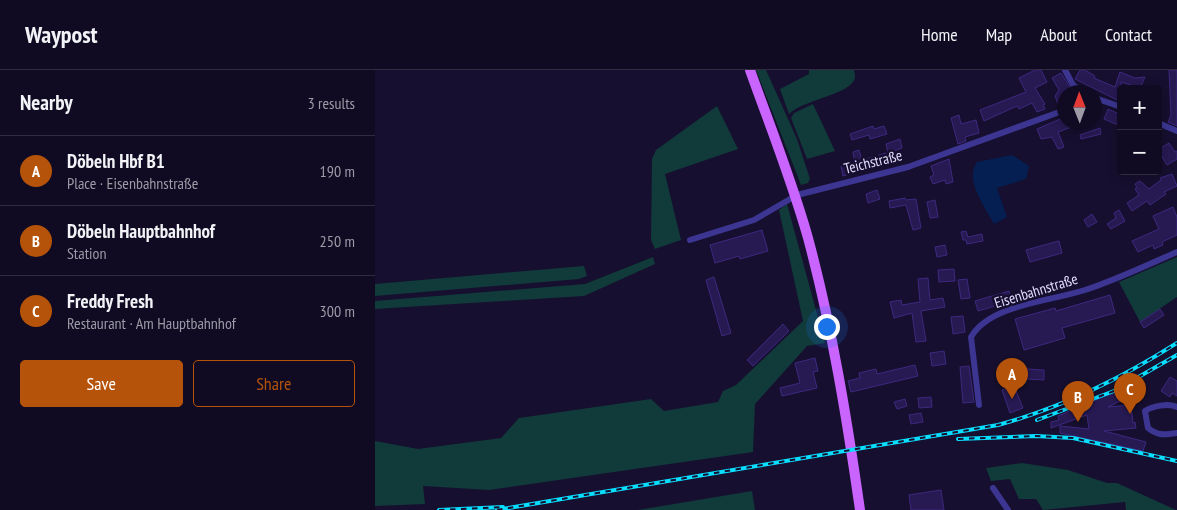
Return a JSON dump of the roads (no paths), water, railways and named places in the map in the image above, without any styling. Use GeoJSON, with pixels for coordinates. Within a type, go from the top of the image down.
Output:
{"type":"FeatureCollection","features":[{"type":"Feature","properties":{"kind":"main road"},"geometry":{"type":"LineString","coordinates":[[750,70],[788,173],[814,262],[835,358],[859,508]]}},
{"type":"Feature","properties":{"kind":"street"},"geometry":{"type":"LineString","coordinates":[[1065,70],[1073,85]]}},
{"type":"Feature","properties":{"kind":"street"},"geometry":{"type":"LineString","coordinates":[[1102,100],[1117,106]]}},
{"type":"Feature","properties":{"kind":"street","name":"Teichstraße"},"geometry":{"type":"LineString","coordinates":[[690,240],[754,220],[797,195],[908,167],[1057,113]]}},
{"type":"Feature","properties":{"kind":"street"},"geometry":{"type":"LineString","coordinates":[[1162,125],[1177,131]]}},
{"type":"Feature","properties":{"kind":"street","name":"Eisenbahnstraße"},"geometry":{"type":"LineString","coordinates":[[979,405],[971,337],[984,322],[1011,310],[1085,290],[1177,252]]}},
{"type":"Feature","properties":{"kind":"street"},"geometry":{"type":"LineString","coordinates":[[1177,407],[1173,405],[1164,406],[1145,411],[1149,428],[1156,434],[1165,436],[1177,433]]}},
{"type":"Feature","properties":{"kind":"street"},"geometry":{"type":"LineString","coordinates":[[993,488],[1008,510]]}},
{"type":"Feature","properties":{"kind":"water"},"geometry":{"type":"Polygon","coordinates":[[[1012,155],[1029,166],[1026,179],[997,188],[1007,217],[994,224],[981,202],[974,185],[974,169],[977,162],[1012,155]]]}},
{"type":"Feature","properties":{"kind":"railway"},"geometry":{"type":"LineString","coordinates":[[497,510],[998,425],[1045,410],[1091,391],[1177,343]]}},
{"type":"Feature","properties":{"kind":"railway"},"geometry":{"type":"LineString","coordinates":[[1037,420],[1114,391],[1177,355]]}},
{"type":"Feature","properties":{"kind":"railway"},"geometry":{"type":"LineString","coordinates":[[958,439],[1036,436],[1073,438],[1177,461]]}},
{"type":"Feature","properties":{"kind":"railway"},"geometry":{"type":"LineString","coordinates":[[439,510],[503,507]]}},
{"type":"Feature","properties":{"kind":"place","name":"Döbeln Hbf B1"},"geometry":{"type":"Point","coordinates":[1012,399]}},
{"type":"Feature","properties":{"kind":"place","name":"Freddy Fresh"},"geometry":{"type":"Point","coordinates":[1130,414]}},
{"type":"Feature","properties":{"kind":"place","name":"Döbeln Hauptbahnhof"},"geometry":{"type":"Point","coordinates":[1078,422]}}]}
